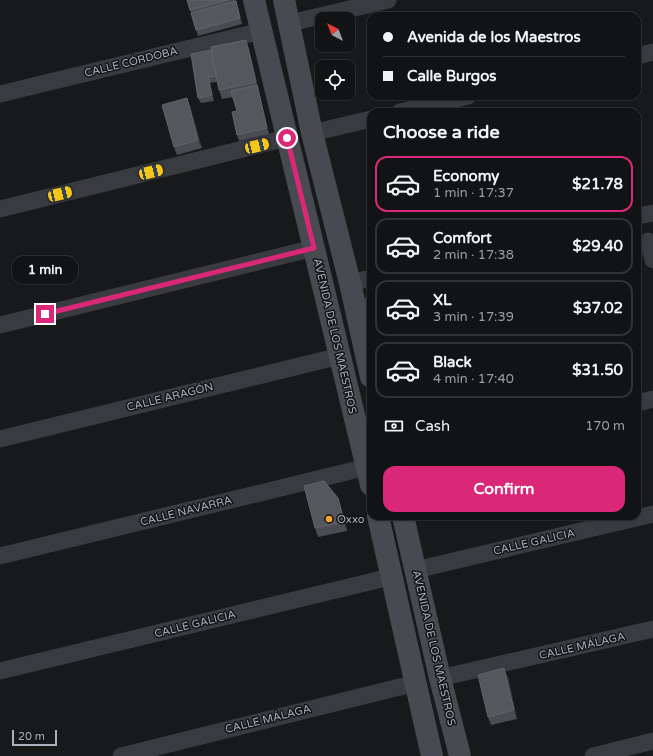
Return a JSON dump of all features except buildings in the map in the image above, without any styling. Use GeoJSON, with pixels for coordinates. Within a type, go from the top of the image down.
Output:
{"type":"FeatureCollection","features":[{"type":"Feature","properties":{"kind":"main road","name":"AVENIDA DE LOS MAESTROS"},"geometry":{"type":"LineString","coordinates":[[254,0],[340,356],[367,460]]}},
{"type":"Feature","properties":{"kind":"main road"},"geometry":{"type":"LineString","coordinates":[[284,0],[312,133],[350,282],[363,307],[367,342]]}},
{"type":"Feature","properties":{"kind":"main road"},"geometry":{"type":"LineString","coordinates":[[379,520],[390,577],[432,756]]}},
{"type":"Feature","properties":{"kind":"main road","name":"AVENIDA DE LOS MAESTROS"},"geometry":{"type":"LineString","coordinates":[[404,520],[440,678],[460,756]]}},
{"type":"Feature","properties":{"kind":"street"},"geometry":{"type":"LineString","coordinates":[[290,23],[388,0]]}},
{"type":"Feature","properties":{"kind":"street","name":"CALLE CÓRDOBA"},"geometry":{"type":"LineString","coordinates":[[0,94],[261,31]]}},
{"type":"Feature","properties":{"kind":"street"},"geometry":{"type":"LineString","coordinates":[[641,55],[653,52]]}},
{"type":"Feature","properties":{"kind":"street"},"geometry":{"type":"LineString","coordinates":[[417,108],[451,100]]}},
{"type":"Feature","properties":{"kind":"street"},"geometry":{"type":"LineString","coordinates":[[312,133],[367,120]]}},
{"type":"Feature","properties":{"kind":"street"},"geometry":{"type":"LineString","coordinates":[[0,209],[287,138]]}},
{"type":"Feature","properties":{"kind":"street"},"geometry":{"type":"LineString","coordinates":[[641,215],[653,213]]}},
{"type":"Feature","properties":{"kind":"street"},"geometry":{"type":"LineString","coordinates":[[646,241],[653,260]]}},
{"type":"Feature","properties":{"kind":"street"},"geometry":{"type":"LineString","coordinates":[[0,325],[314,248]]}},
{"type":"Feature","properties":{"kind":"street"},"geometry":{"type":"LineString","coordinates":[[350,282],[367,279]]}},
{"type":"Feature","properties":{"kind":"street","name":"CALLE ARAGÓN"},"geometry":{"type":"LineString","coordinates":[[0,439],[340,356]]}},
{"type":"Feature","properties":{"kind":"street"},"geometry":{"type":"LineString","coordinates":[[641,402],[653,399]]}},
{"type":"Feature","properties":{"kind":"street","name":"CALLE NAVARRA"},"geometry":{"type":"LineString","coordinates":[[0,556],[367,473]]}},
{"type":"Feature","properties":{"kind":"street","name":"CALLE GALICIA"},"geometry":{"type":"LineString","coordinates":[[641,517],[653,514]]}},
{"type":"Feature","properties":{"kind":"street","name":"CALLE GALICIA"},"geometry":{"type":"LineString","coordinates":[[415,570],[628,520]]}},
{"type":"Feature","properties":{"kind":"street","name":"CALLE GALICIA"},"geometry":{"type":"LineString","coordinates":[[0,671],[390,577]]}},
{"type":"Feature","properties":{"kind":"street","name":"CALLE MÁLAGA"},"geometry":{"type":"LineString","coordinates":[[440,678],[653,629]]}},
{"type":"Feature","properties":{"kind":"street","name":"CALLE MÁLAGA"},"geometry":{"type":"LineString","coordinates":[[121,756],[416,683]]}},
{"type":"Feature","properties":{"kind":"street"},"geometry":{"type":"LineString","coordinates":[[593,756],[653,741]]}},
{"type":"Feature","properties":{"kind":"place","name":"Oxxo"},"geometry":{"type":"Point","coordinates":[329,519]}},
{"type":"Feature","properties":{"kind":"route"},"geometry":{"type":"LineString","coordinates":[[45,314],[314,248],[287,138]]}}]}
